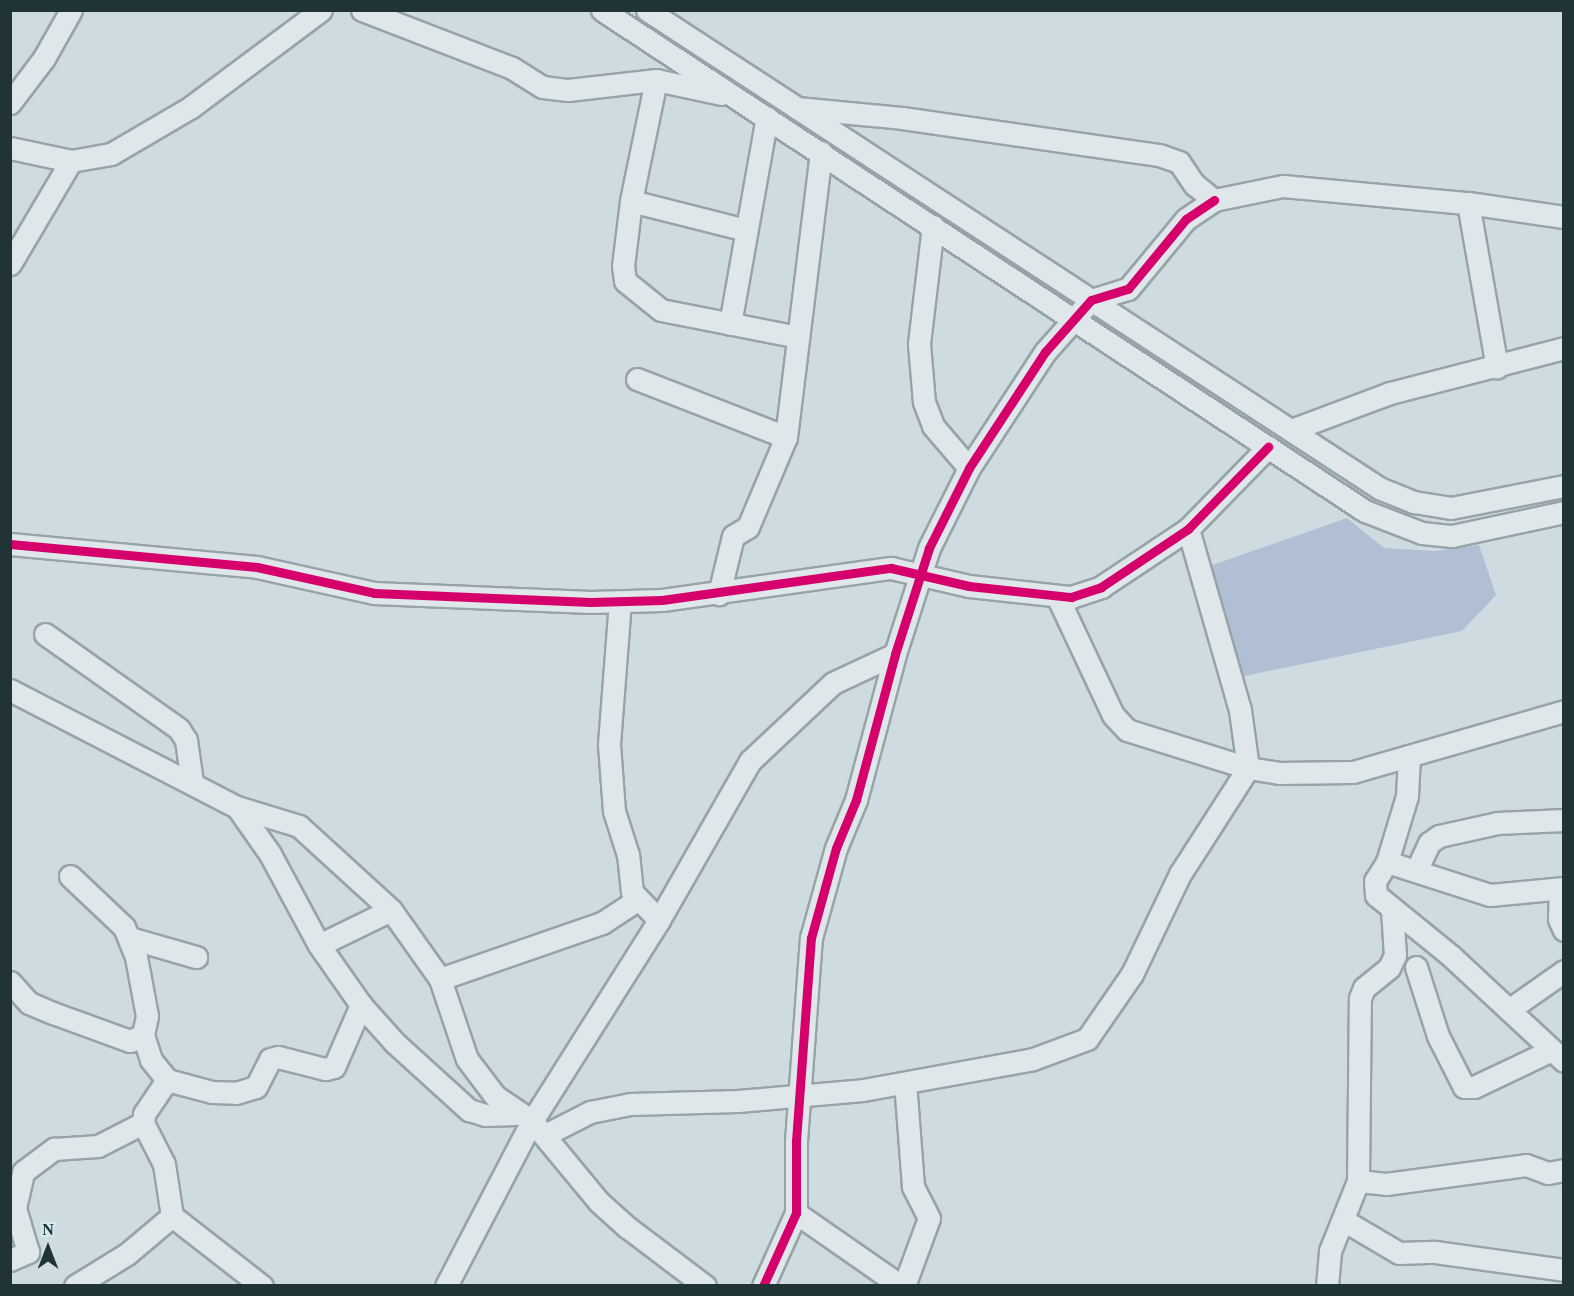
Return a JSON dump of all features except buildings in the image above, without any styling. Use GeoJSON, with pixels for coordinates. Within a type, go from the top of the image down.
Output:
{"type":"FeatureCollection","features":[{"type":"Feature","properties":{"kind":"street"},"geometry":{"type":"LineString","coordinates":[[10,104],[44,58],[71,10]]}},
{"type":"Feature","properties":{"kind":"street"},"geometry":{"type":"LineString","coordinates":[[10,148],[71,161],[111,154],[181,113],[321,10]]}},
{"type":"Feature","properties":{"kind":"street"},"geometry":{"type":"LineString","coordinates":[[362,10],[512,68],[543,87],[568,90],[656,80],[734,96]]}},
{"type":"Feature","properties":{"kind":"street"},"geometry":{"type":"LineString","coordinates":[[602,10],[1365,512],[1422,533],[1461,535],[1563,512]]}},
{"type":"Feature","properties":{"kind":"street"},"geometry":{"type":"LineString","coordinates":[[647,10],[1379,488],[1432,507],[1498,501],[1563,486]]}},
{"type":"Feature","properties":{"kind":"street"},"geometry":{"type":"LineString","coordinates":[[656,80],[631,201],[623,266],[625,281],[661,310],[798,337]]}},
{"type":"Feature","properties":{"kind":"street"},"geometry":{"type":"LineString","coordinates":[[794,108],[902,118],[1159,155],[1179,162],[1194,183],[1214,200]]}},
{"type":"Feature","properties":{"kind":"street"},"geometry":{"type":"LineString","coordinates":[[730,324],[767,117]]}},
{"type":"Feature","properties":{"kind":"street"},"geometry":{"type":"LineString","coordinates":[[719,594],[733,536],[748,527],[786,437],[821,152]]}},
{"type":"Feature","properties":{"kind":"street"},"geometry":{"type":"LineString","coordinates":[[10,264],[71,161]]}},
{"type":"Feature","properties":{"kind":"street"},"geometry":{"type":"LineString","coordinates":[[763,1286],[796,1213],[796,1141],[802,1094],[811,938],[836,848],[856,800],[919,573],[969,468],[1046,352],[1091,300],[1128,289],[1186,219],[1214,200],[1283,186],[1468,203],[1563,217]]}},
{"type":"Feature","properties":{"kind":"street"},"geometry":{"type":"LineString","coordinates":[[631,201],[746,230]]}},
{"type":"Feature","properties":{"kind":"street"},"geometry":{"type":"LineString","coordinates":[[1468,203],[1497,367]]}},
{"type":"Feature","properties":{"kind":"street"},"geometry":{"type":"LineString","coordinates":[[933,226],[919,344],[924,402],[933,426],[969,468]]}},
{"type":"Feature","properties":{"kind":"street"},"geometry":{"type":"LineString","coordinates":[[1291,430],[1390,393],[1563,348]]}},
{"type":"Feature","properties":{"kind":"street"},"geometry":{"type":"LineString","coordinates":[[637,379],[786,437]]}},
{"type":"Feature","properties":{"kind":"street"},"geometry":{"type":"LineString","coordinates":[[13,541],[257,567],[365,592],[621,602],[719,594],[875,568],[919,573],[969,586],[1058,598],[1084,594],[1101,587],[1188,529],[1268,447]]}},
{"type":"Feature","properties":{"kind":"street"},"geometry":{"type":"LineString","coordinates":[[237,807],[270,854],[319,945],[361,1005],[395,1043],[469,1110],[484,1115],[530,1123],[630,1104],[802,1094],[905,1083],[1032,1059],[1087,1039],[1132,974],[1179,874],[1248,768],[1240,710],[1188,529]]}},
{"type":"Feature","properties":{"kind":"street"},"geometry":{"type":"LineString","coordinates":[[1058,598],[1113,715],[1127,730],[1248,768],[1278,773],[1353,772],[1563,711]]}},
{"type":"Feature","properties":{"kind":"street"},"geometry":{"type":"LineString","coordinates":[[621,602],[609,744],[614,810],[628,855],[629,884],[637,900],[659,920]]}},
{"type":"Feature","properties":{"kind":"street"},"geometry":{"type":"LineString","coordinates":[[45,633],[179,729],[186,740],[192,782]]}},
{"type":"Feature","properties":{"kind":"street"},"geometry":{"type":"LineString","coordinates":[[446,1286],[530,1123],[659,920],[750,761],[833,683],[895,654]]}},
{"type":"Feature","properties":{"kind":"street"},"geometry":{"type":"LineString","coordinates":[[10,690],[237,807],[300,826],[391,910],[440,979],[467,1059],[495,1096],[530,1123],[599,1202],[705,1286]]}},
{"type":"Feature","properties":{"kind":"street"},"geometry":{"type":"LineString","coordinates":[[1409,756],[1407,796],[1387,862],[1374,889],[1392,910],[1510,1010],[1558,1055],[1474,1087],[1464,1087],[1434,1026],[1416,967]]}},
{"type":"Feature","properties":{"kind":"street"},"geometry":{"type":"LineString","coordinates":[[1417,869],[1429,843],[1439,836],[1497,824],[1563,820]]}},
{"type":"Feature","properties":{"kind":"street"},"geometry":{"type":"LineString","coordinates":[[1387,862],[1417,869],[1490,895],[1562,889],[1559,919],[1563,930]]}},
{"type":"Feature","properties":{"kind":"street"},"geometry":{"type":"LineString","coordinates":[[70,876],[109,909],[130,938],[147,1016],[143,1035],[151,1060],[167,1080],[212,1092],[236,1093],[256,1087],[270,1059],[278,1057],[325,1070],[334,1067],[361,1005]]}},
{"type":"Feature","properties":{"kind":"street"},"geometry":{"type":"LineString","coordinates":[[440,979],[602,923],[637,900]]}},
{"type":"Feature","properties":{"kind":"street"},"geometry":{"type":"LineString","coordinates":[[319,945],[391,910]]}},
{"type":"Feature","properties":{"kind":"street"},"geometry":{"type":"LineString","coordinates":[[1327,1286],[1330,1251],[1358,1181],[1357,1016],[1364,988],[1389,968],[1395,955],[1392,910]]}},
{"type":"Feature","properties":{"kind":"street"},"geometry":{"type":"LineString","coordinates":[[130,938],[195,957]]}},
{"type":"Feature","properties":{"kind":"street"},"geometry":{"type":"LineString","coordinates":[[1510,1010],[1563,971]]}},
{"type":"Feature","properties":{"kind":"street"},"geometry":{"type":"LineString","coordinates":[[10,982],[29,1003],[130,1041],[143,1035]]}},
{"type":"Feature","properties":{"kind":"street"},"geometry":{"type":"LineString","coordinates":[[167,1080],[144,1114],[143,1123],[164,1164],[172,1216],[252,1283]]}},
{"type":"Feature","properties":{"kind":"street"},"geometry":{"type":"LineString","coordinates":[[796,1213],[902,1286],[929,1218],[913,1186],[905,1083]]}},
{"type":"Feature","properties":{"kind":"street"},"geometry":{"type":"LineString","coordinates":[[10,1260],[28,1252],[15,1208],[23,1172],[54,1149],[98,1146],[143,1123]]}},
{"type":"Feature","properties":{"kind":"street"},"geometry":{"type":"LineString","coordinates":[[1358,1181],[1386,1184],[1526,1165],[1548,1173],[1563,1170]]}},
{"type":"Feature","properties":{"kind":"street"},"geometry":{"type":"LineString","coordinates":[[75,1286],[127,1254],[172,1216]]}},
{"type":"Feature","properties":{"kind":"street"},"geometry":{"type":"LineString","coordinates":[[1342,1220],[1399,1253],[1436,1252],[1563,1270]]}},
{"type":"Feature","properties":{"kind":"shaded area"},"geometry":{"type":"Polygon","coordinates":[[[1347,518],[1384,548],[1435,551],[1479,545],[1496,595],[1462,631],[1235,678],[1204,568],[1347,518]]]}},
{"type":"Feature","properties":{"kind":"cycle path"},"geometry":{"type":"LineString","coordinates":[[763,1286],[796,1213],[796,1141],[811,938],[836,848],[856,800],[895,654],[929,548],[969,468],[1045,352],[1091,300],[1128,289],[1186,219],[1214,200]]}},
{"type":"Feature","properties":{"kind":"cycle path"},"geometry":{"type":"LineString","coordinates":[[10,544],[257,567],[374,593],[591,602],[662,600],[891,568],[969,586],[1071,597],[1101,587],[1188,529],[1268,447]]}}]}
